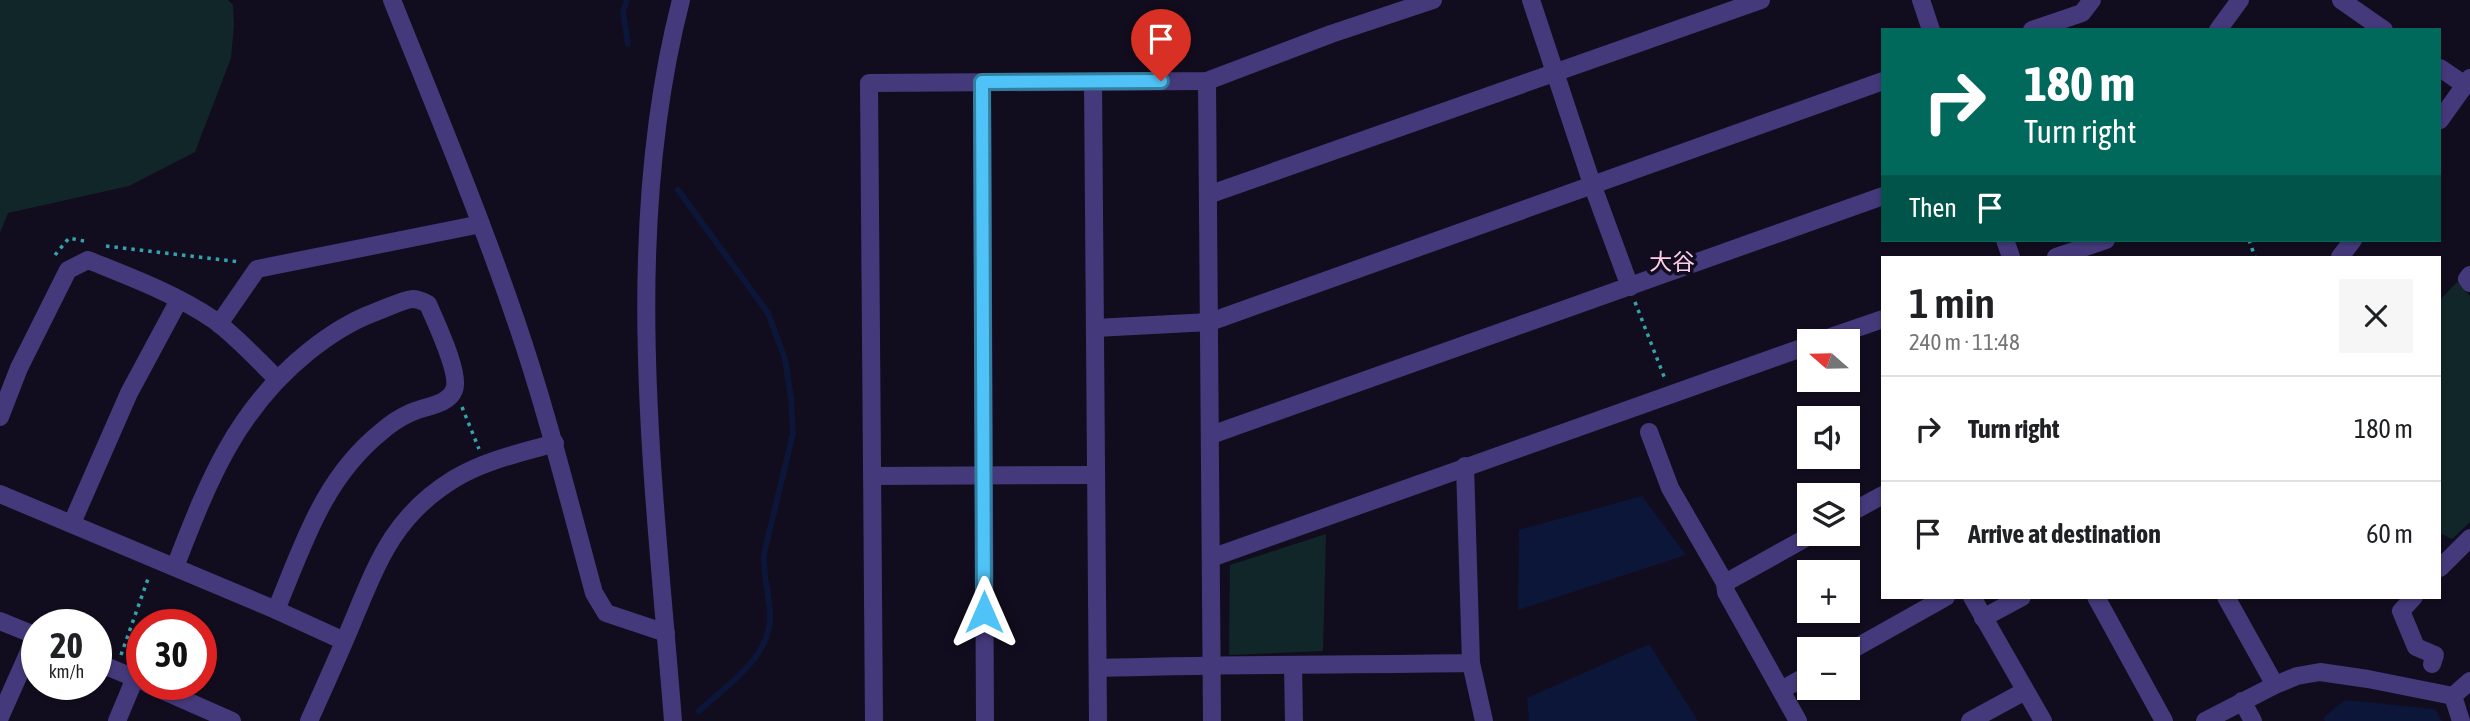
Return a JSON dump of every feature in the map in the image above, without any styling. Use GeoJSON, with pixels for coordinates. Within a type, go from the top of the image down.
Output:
{"type":"FeatureCollection","features":[{"type":"Feature","properties":{"kind":"street"},"geometry":{"type":"LineString","coordinates":[[392,0],[481,224],[515,319],[555,443],[594,593],[606,613],[666,633]]}},
{"type":"Feature","properties":{"kind":"street"},"geometry":{"type":"LineString","coordinates":[[673,721],[645,359],[645,284],[653,159],[670,42],[681,0]]}},
{"type":"Feature","properties":{"kind":"street"},"geometry":{"type":"LineString","coordinates":[[874,721],[869,83],[1207,81],[1331,34],[1433,0]]}},
{"type":"Feature","properties":{"kind":"street"},"geometry":{"type":"LineString","coordinates":[[1531,0],[1592,184],[1630,286]]}},
{"type":"Feature","properties":{"kind":"street"},"geometry":{"type":"LineString","coordinates":[[1208,195],[1761,0]]}},
{"type":"Feature","properties":{"kind":"street"},"geometry":{"type":"LineString","coordinates":[[1921,0],[1930,28]]}},
{"type":"Feature","properties":{"kind":"street"},"geometry":{"type":"LineString","coordinates":[[2038,28],[2082,13],[2092,0]]}},
{"type":"Feature","properties":{"kind":"street"},"geometry":{"type":"LineString","coordinates":[[2219,28],[2240,0]]}},
{"type":"Feature","properties":{"kind":"street"},"geometry":{"type":"LineString","coordinates":[[2341,0],[2372,26]]}},
{"type":"Feature","properties":{"kind":"street"},"geometry":{"type":"LineString","coordinates":[[2441,68],[2467,81],[2441,119]]}},
{"type":"Feature","properties":{"kind":"street"},"geometry":{"type":"LineString","coordinates":[[1207,81],[1212,721]]}},
{"type":"Feature","properties":{"kind":"street"},"geometry":{"type":"LineString","coordinates":[[982,82],[985,721]]}},
{"type":"Feature","properties":{"kind":"street"},"geometry":{"type":"LineString","coordinates":[[1093,82],[1097,721]]}},
{"type":"Feature","properties":{"kind":"street"},"geometry":{"type":"LineString","coordinates":[[1095,328],[1210,322],[1881,82]]}},
{"type":"Feature","properties":{"kind":"street"},"geometry":{"type":"LineString","coordinates":[[1211,435],[1881,198]]}},
{"type":"Feature","properties":{"kind":"street"},"geometry":{"type":"LineString","coordinates":[[219,324],[257,269],[481,224]]}},
{"type":"Feature","properties":{"kind":"street"},"geometry":{"type":"LineString","coordinates":[[2059,256],[2100,242]]}},
{"type":"Feature","properties":{"kind":"street"},"geometry":{"type":"LineString","coordinates":[[2341,256],[2351,242]]}},
{"type":"Feature","properties":{"kind":"street"},"geometry":{"type":"LineString","coordinates":[[0,417],[19,368],[68,270],[88,260],[179,300],[219,324],[277,379]]}},
{"type":"Feature","properties":{"kind":"street"},"geometry":{"type":"LineString","coordinates":[[2470,275],[2467,279],[2470,283]]}},
{"type":"Feature","properties":{"kind":"street"},"geometry":{"type":"LineString","coordinates":[[175,567],[224,452],[254,405],[277,379],[324,339],[361,318],[412,299],[428,304],[455,375],[455,389],[447,399],[408,413],[381,432],[348,464],[332,484],[276,610]]}},
{"type":"Feature","properties":{"kind":"street"},"geometry":{"type":"LineString","coordinates":[[72,523],[129,393],[179,300]]}},
{"type":"Feature","properties":{"kind":"street"},"geometry":{"type":"LineString","coordinates":[[1854,329],[1881,320]]}},
{"type":"Feature","properties":{"kind":"street"},"geometry":{"type":"LineString","coordinates":[[1211,558],[1797,350]]}},
{"type":"Feature","properties":{"kind":"street"},"geometry":{"type":"LineString","coordinates":[[1649,432],[1670,488],[1725,583],[1726,592],[1798,721]]}},
{"type":"Feature","properties":{"kind":"street"},"geometry":{"type":"LineString","coordinates":[[309,721],[382,551],[404,520],[425,499],[455,478],[484,464],[555,443]]}},
{"type":"Feature","properties":{"kind":"street"},"geometry":{"type":"LineString","coordinates":[[1465,466],[1471,663],[1484,721]]}},
{"type":"Feature","properties":{"kind":"street"},"geometry":{"type":"LineString","coordinates":[[873,476],[1095,474]]}},
{"type":"Feature","properties":{"kind":"street"},"geometry":{"type":"LineString","coordinates":[[0,494],[344,641]]}},
{"type":"Feature","properties":{"kind":"street"},"geometry":{"type":"LineString","coordinates":[[1860,507],[1881,496]]}},
{"type":"Feature","properties":{"kind":"street"},"geometry":{"type":"LineString","coordinates":[[2443,556],[2470,538]]}},
{"type":"Feature","properties":{"kind":"street"},"geometry":{"type":"LineString","coordinates":[[1725,583],[1797,543]]}},
{"type":"Feature","properties":{"kind":"street"},"geometry":{"type":"LineString","coordinates":[[1860,645],[1943,599]]}},
{"type":"Feature","properties":{"kind":"street"},"geometry":{"type":"LineString","coordinates":[[1973,599],[2043,721]]}},
{"type":"Feature","properties":{"kind":"street"},"geometry":{"type":"LineString","coordinates":[[1983,618],[2018,599]]}},
{"type":"Feature","properties":{"kind":"street"},"geometry":{"type":"LineString","coordinates":[[2097,599],[2164,721]]}},
{"type":"Feature","properties":{"kind":"street"},"geometry":{"type":"LineString","coordinates":[[2227,599],[2276,685]]}},
{"type":"Feature","properties":{"kind":"street"},"geometry":{"type":"LineString","coordinates":[[2412,599],[2401,611],[2416,647],[2435,655],[2432,664]]}},
{"type":"Feature","properties":{"kind":"street"},"geometry":{"type":"LineString","coordinates":[[0,621],[21,630]]}},
{"type":"Feature","properties":{"kind":"street"},"geometry":{"type":"LineString","coordinates":[[1098,668],[1471,663]]}},
{"type":"Feature","properties":{"kind":"street"},"geometry":{"type":"LineString","coordinates":[[1293,666],[1294,721]]}},
{"type":"Feature","properties":{"kind":"street"},"geometry":{"type":"LineString","coordinates":[[112,668],[126,674]]}},
{"type":"Feature","properties":{"kind":"street"},"geometry":{"type":"LineString","coordinates":[[0,717],[21,670]]}},
{"type":"Feature","properties":{"kind":"street"},"geometry":{"type":"LineString","coordinates":[[2205,721],[2297,676],[2320,672],[2453,696]]}},
{"type":"Feature","properties":{"kind":"street"},"geometry":{"type":"LineString","coordinates":[[1781,690],[1797,681]]}},
{"type":"Feature","properties":{"kind":"street"},"geometry":{"type":"LineString","coordinates":[[2453,696],[2470,681]]}},
{"type":"Feature","properties":{"kind":"street"},"geometry":{"type":"LineString","coordinates":[[1969,721],[2025,691]]}},
{"type":"Feature","properties":{"kind":"street"},"geometry":{"type":"LineString","coordinates":[[2453,696],[2461,721]]}},
{"type":"Feature","properties":{"kind":"street"},"geometry":{"type":"LineString","coordinates":[[117,721],[130,700]]}},
{"type":"Feature","properties":{"kind":"street"},"geometry":{"type":"LineString","coordinates":[[185,700],[232,721]]}},
{"type":"Feature","properties":{"kind":"street"},"geometry":{"type":"LineString","coordinates":[[2242,701],[2253,721]]}},
{"type":"Feature","properties":{"kind":"path"},"geometry":{"type":"LineString","coordinates":[[1630,286],[1671,394]]}},
{"type":"Feature","properties":{"kind":"path"},"geometry":{"type":"LineString","coordinates":[[455,389],[484,464]]}},
{"type":"Feature","properties":{"kind":"path"},"geometry":{"type":"LineString","coordinates":[[116,670],[156,559]]}},
{"type":"Feature","properties":{"kind":"green space"},"geometry":{"type":"Polygon","coordinates":[[[0,0],[228,0],[233,5],[231,58],[195,152],[129,186],[8,213],[0,233],[0,0]]]}},
{"type":"Feature","properties":{"kind":"green space"},"geometry":{"type":"Polygon","coordinates":[[[2457,282],[2470,296],[2470,522],[2452,539],[2441,534],[2441,299],[2457,282]]]}},
{"type":"Feature","properties":{"kind":"green space"},"geometry":{"type":"Polygon","coordinates":[[[1326,534],[1323,651],[1229,655],[1230,565],[1326,534]]]}},
{"type":"Feature","properties":{"kind":"water"},"geometry":{"type":"Polygon","coordinates":[[[1642,496],[1686,555],[1518,610],[1519,530],[1642,496]]]}},
{"type":"Feature","properties":{"kind":"water"},"geometry":{"type":"Polygon","coordinates":[[[1649,644],[1698,721],[1529,721],[1527,698],[1649,644]]]}},
{"type":"Feature","properties":{"kind":"water"},"geometry":{"type":"Polygon","coordinates":[[[2345,700],[2435,709],[2442,721],[2325,721],[2323,718],[2345,700]]]}},
{"type":"Feature","properties":{"kind":"waterway"},"geometry":{"type":"LineString","coordinates":[[627,0],[623,11],[628,44]]}},
{"type":"Feature","properties":{"kind":"waterway"},"geometry":{"type":"LineString","coordinates":[[678,190],[768,313],[785,359],[793,433],[764,554],[770,614],[764,644],[746,669],[699,711]]}},
{"type":"Feature","properties":{"kind":"district","name":"大谷"},"geometry":{"type":"Point","coordinates":[1672,262]}},
{"type":"Feature","properties":{"kind":"route"},"geometry":{"type":"LineString","coordinates":[[984,612],[982,82],[1161,81]]}}]}
